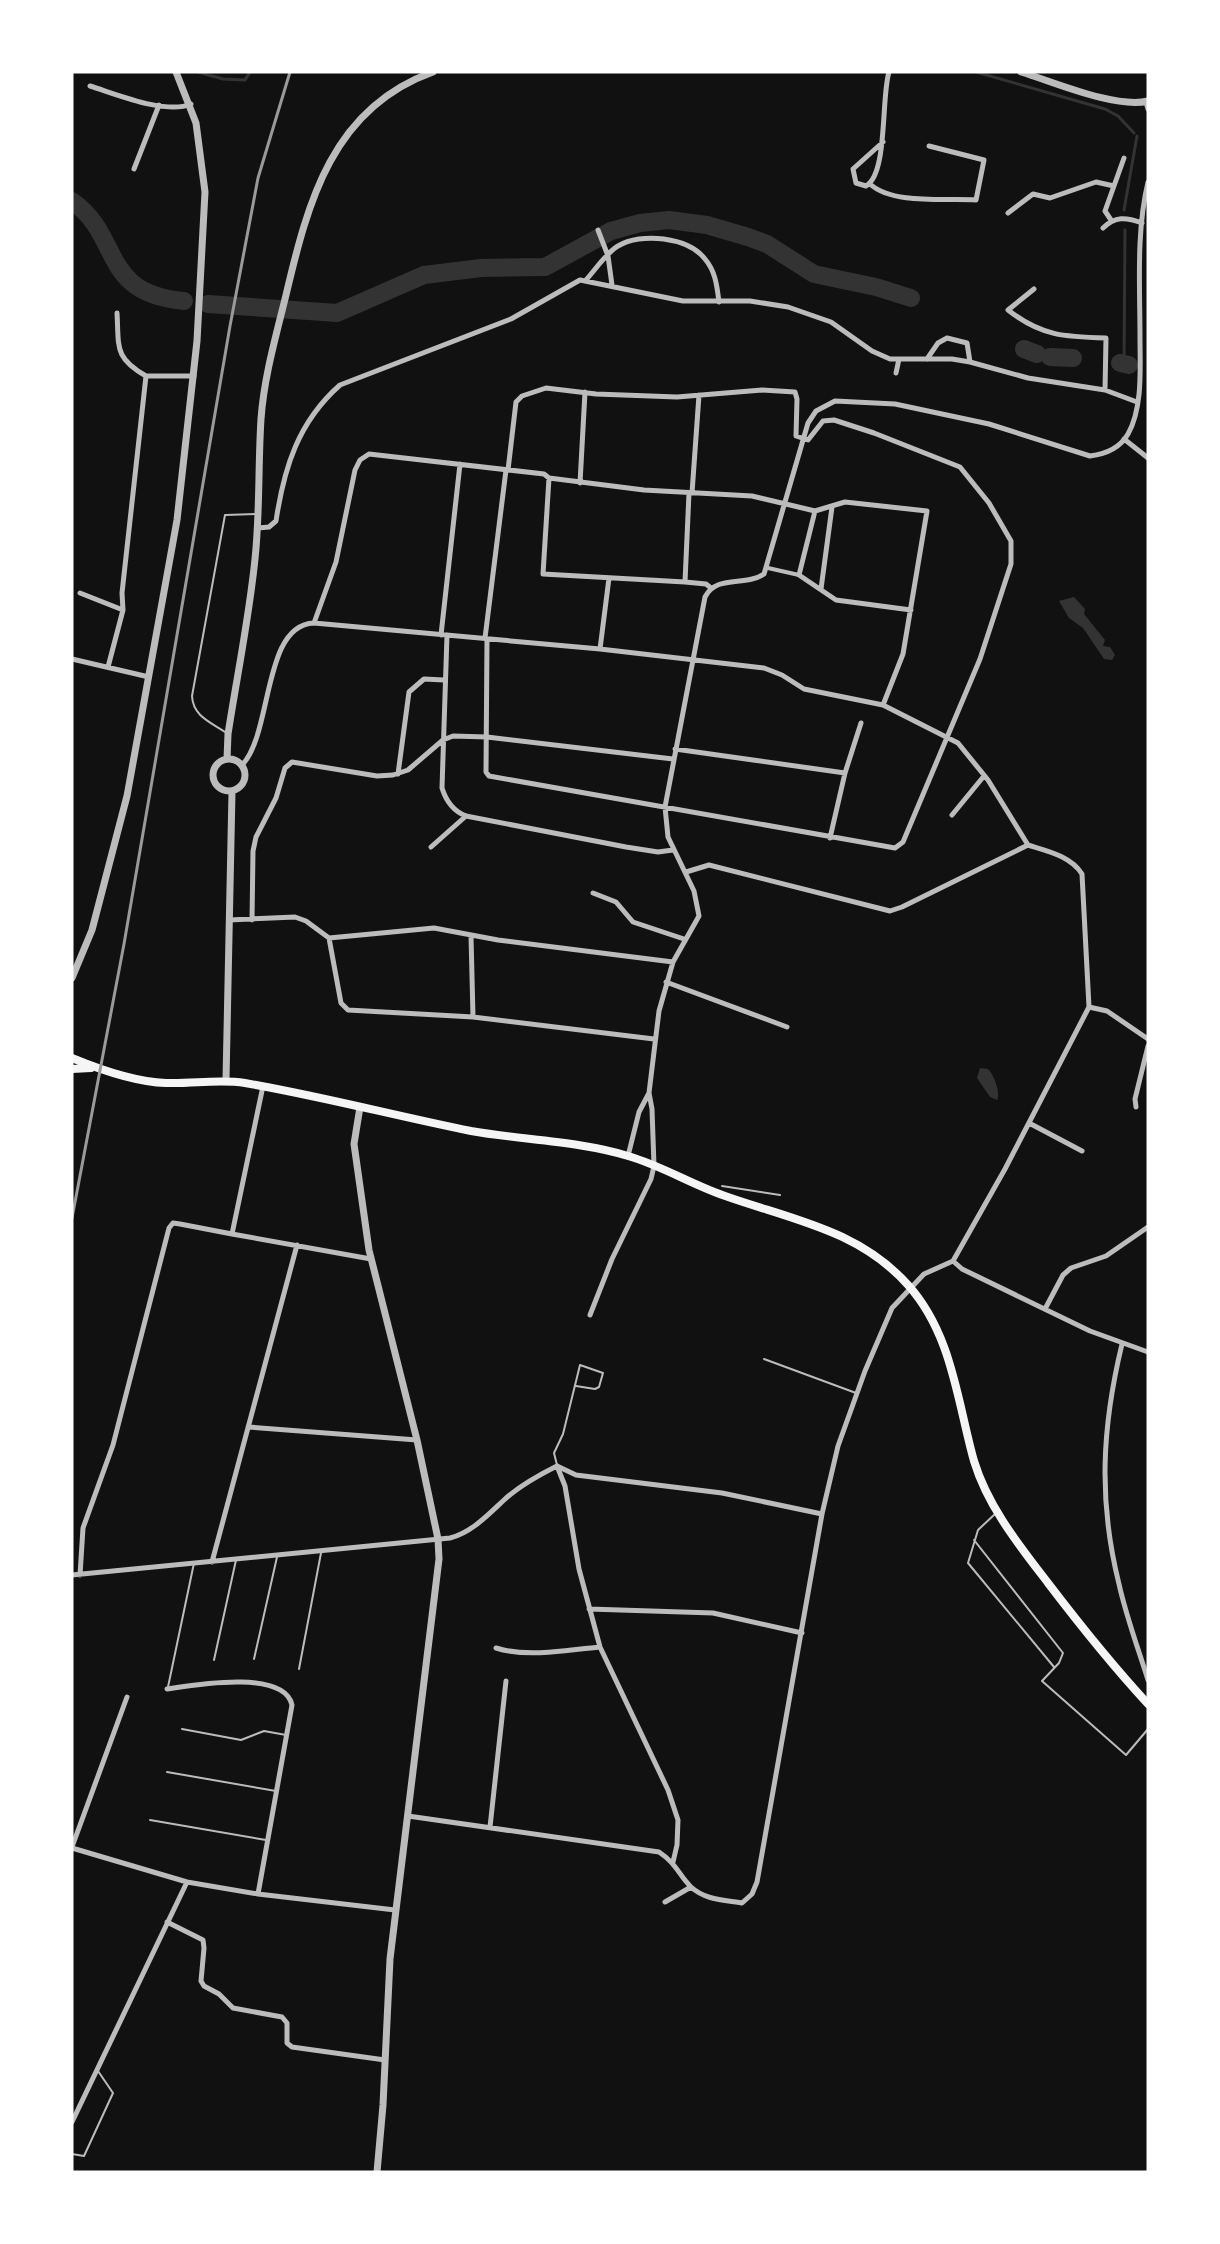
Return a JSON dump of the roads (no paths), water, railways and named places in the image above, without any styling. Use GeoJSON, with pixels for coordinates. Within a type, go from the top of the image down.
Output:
{"type":"FeatureCollection","features":[{"type":"Feature","properties":{"kind":"main road"},"geometry":{"type":"LineString","coordinates":[[75,1064],[167,1083],[226,1080],[263,1086],[473,1131],[628,1156],[721,1195],[832,1230],[873,1252],[910,1286],[929,1313],[944,1341],[974,1461],[980,1480],[997,1512],[1105,1658],[1148,1704]]}},
{"type":"Feature","properties":{"kind":"street"},"geometry":{"type":"LineString","coordinates":[[72,978],[92,930],[127,796],[177,520],[194,376],[205,190],[200,145],[191,104],[176,72]]}},
{"type":"Feature","properties":{"kind":"street"},"geometry":{"type":"LineString","coordinates":[[227,759],[228,734],[252,589],[259,514],[261,417],[274,344],[309,205],[338,146],[351,129],[375,105],[395,90],[433,72]]}},
{"type":"Feature","properties":{"kind":"street"},"geometry":{"type":"LineString","coordinates":[[883,142],[853,169],[856,183],[863,186],[870,184],[874,178],[883,142],[883,102],[889,72]]}},
{"type":"Feature","properties":{"kind":"street"},"geometry":{"type":"LineString","coordinates":[[1021,72],[1110,99],[1147,104]]}},
{"type":"Feature","properties":{"kind":"street"},"geometry":{"type":"LineString","coordinates":[[90,86],[159,105],[182,108],[191,104]]}},
{"type":"Feature","properties":{"kind":"street"},"geometry":{"type":"LineString","coordinates":[[134,170],[159,105]]}},
{"type":"Feature","properties":{"kind":"street"},"geometry":{"type":"LineString","coordinates":[[870,184],[876,190],[910,198],[976,200],[984,160],[929,146]]}},
{"type":"Feature","properties":{"kind":"street"},"geometry":{"type":"LineString","coordinates":[[1111,220],[1105,211],[1124,158]]}},
{"type":"Feature","properties":{"kind":"street"},"geometry":{"type":"LineString","coordinates":[[1008,213],[1033,194],[1050,198],[1096,182],[1114,186]]}},
{"type":"Feature","properties":{"kind":"street"},"geometry":{"type":"LineString","coordinates":[[590,1315],[612,1259],[650,1183],[654,1166],[652,1109],[649,1093],[654,1039],[666,982],[673,962],[699,916],[698,905],[686,872],[668,837],[665,807],[705,597],[711,588],[724,583],[757,579],[768,568],[801,439],[808,423],[827,404],[835,401],[863,401],[942,412],[1090,456],[1109,452],[1124,439],[1132,425],[1137,402],[1140,361],[1142,223],[1148,182]]}},
{"type":"Feature","properties":{"kind":"street"},"geometry":{"type":"LineString","coordinates":[[1103,228],[1111,220],[1129,219],[1142,223]]}},
{"type":"Feature","properties":{"kind":"street"},"geometry":{"type":"LineString","coordinates":[[598,231],[608,256],[612,285]]}},
{"type":"Feature","properties":{"kind":"street"},"geometry":{"type":"LineString","coordinates":[[586,280],[616,247],[641,237],[685,244],[705,257],[716,278],[720,303]]}},
{"type":"Feature","properties":{"kind":"street"},"geometry":{"type":"LineString","coordinates":[[258,528],[269,527],[276,522],[291,453],[322,402],[340,385],[511,319],[573,282],[586,280],[666,299],[720,303],[750,302],[805,312],[831,322],[872,351],[890,359],[970,362],[1028,378],[1105,390],[1137,402]]}},
{"type":"Feature","properties":{"kind":"street"},"geometry":{"type":"LineString","coordinates":[[1034,289],[1008,310],[1032,328],[1074,337],[1106,338],[1105,390]]}},
{"type":"Feature","properties":{"kind":"street"},"geometry":{"type":"LineString","coordinates":[[117,314],[119,352],[129,366],[146,376],[194,376]]}},
{"type":"Feature","properties":{"kind":"street"},"geometry":{"type":"LineString","coordinates":[[927,359],[938,343],[947,338],[968,343],[970,362]]}},
{"type":"Feature","properties":{"kind":"street"},"geometry":{"type":"LineString","coordinates":[[1140,351],[1148,353]]}},
{"type":"Feature","properties":{"kind":"street"},"geometry":{"type":"LineString","coordinates":[[896,373],[899,359]]}},
{"type":"Feature","properties":{"kind":"street"},"geometry":{"type":"LineString","coordinates":[[108,667],[123,610],[122,593],[146,376]]}},
{"type":"Feature","properties":{"kind":"street"},"geometry":{"type":"LineString","coordinates":[[546,388],[585,392],[677,397],[762,390],[795,392],[797,399],[796,436],[801,439],[808,440],[823,421],[834,420],[874,433],[960,467],[989,502],[1011,541],[1011,564],[980,659],[903,842],[895,848],[489,776],[486,772],[486,639],[516,402],[522,396],[546,388]]}},
{"type":"Feature","properties":{"kind":"street"},"geometry":{"type":"LineString","coordinates":[[580,483],[585,392]]}},
{"type":"Feature","properties":{"kind":"street"},"geometry":{"type":"LineString","coordinates":[[685,582],[699,395]]}},
{"type":"Feature","properties":{"kind":"street"},"geometry":{"type":"LineString","coordinates":[[1124,439],[1148,459]]}},
{"type":"Feature","properties":{"kind":"street"},"geometry":{"type":"LineString","coordinates":[[314,623],[336,562],[355,470],[360,460],[376,453],[544,474],[549,478],[580,483],[752,496],[815,511],[845,502],[927,511],[903,654],[883,705]]}},
{"type":"Feature","properties":{"kind":"street"},"geometry":{"type":"LineString","coordinates":[[460,464],[444,635],[442,788],[452,807],[466,816],[626,847],[658,852],[673,850]]}},
{"type":"Feature","properties":{"kind":"street"},"geometry":{"type":"LineString","coordinates":[[549,478],[543,574],[685,582],[706,584],[711,588]]}},
{"type":"Feature","properties":{"kind":"street"},"geometry":{"type":"LineString","coordinates":[[821,589],[832,507]]}},
{"type":"Feature","properties":{"kind":"street"},"geometry":{"type":"LineString","coordinates":[[799,575],[815,511]]}},
{"type":"Feature","properties":{"kind":"street"},"geometry":{"type":"LineString","coordinates":[[768,568],[799,575],[836,600],[911,610]]}},
{"type":"Feature","properties":{"kind":"street"},"geometry":{"type":"LineString","coordinates":[[600,649],[609,578]]}},
{"type":"Feature","properties":{"kind":"street"},"geometry":{"type":"LineString","coordinates":[[80,593],[123,610]]}},
{"type":"Feature","properties":{"kind":"street"},"geometry":{"type":"LineString","coordinates":[[242,765],[254,752],[279,652],[286,636],[300,625],[314,623],[600,649],[764,668],[804,689],[883,705],[958,743],[984,776],[1028,845],[1046,850],[1076,864],[1082,874],[1089,1007],[1029,1123],[952,1261],[928,1271],[910,1286],[892,1308],[856,1393],[838,1446],[822,1514],[757,1881],[752,1894],[742,1903],[710,1899],[692,1887],[673,1862],[658,1852],[408,1816]]}},
{"type":"Feature","properties":{"kind":"street"},"geometry":{"type":"LineString","coordinates":[[72,659],[149,677]]}},
{"type":"Feature","properties":{"kind":"street"},"geometry":{"type":"LineString","coordinates":[[398,774],[409,692],[424,679],[444,680]]}},
{"type":"Feature","properties":{"kind":"street"},"geometry":{"type":"LineString","coordinates":[[830,838],[845,773],[861,723]]}},
{"type":"Feature","properties":{"kind":"street"},"geometry":{"type":"LineString","coordinates":[[252,920],[253,851],[256,837],[276,798],[287,763],[304,763],[377,776],[398,774],[415,765],[449,736],[487,737],[673,759]]}},
{"type":"Feature","properties":{"kind":"street"},"geometry":{"type":"LineString","coordinates":[[675,749],[845,773]]}},
{"type":"Feature","properties":{"kind":"street"},"geometry":{"type":"LineString","coordinates":[[227,759],[242,765],[246,772],[241,788],[232,792],[220,789],[213,778],[216,765],[227,759]]}},
{"type":"Feature","properties":{"kind":"street"},"geometry":{"type":"LineString","coordinates":[[952,815],[984,776]]}},
{"type":"Feature","properties":{"kind":"street"},"geometry":{"type":"LineString","coordinates":[[226,1080],[232,792]]}},
{"type":"Feature","properties":{"kind":"street"},"geometry":{"type":"LineString","coordinates":[[431,847],[466,816]]}},
{"type":"Feature","properties":{"kind":"street"},"geometry":{"type":"LineString","coordinates":[[686,872],[709,865],[890,911],[910,904],[1028,845]]}},
{"type":"Feature","properties":{"kind":"street"},"geometry":{"type":"LineString","coordinates":[[593,893],[616,902],[633,922],[684,939]]}},
{"type":"Feature","properties":{"kind":"street"},"geometry":{"type":"LineString","coordinates":[[229,920],[295,916],[329,938],[434,928],[471,936],[673,962]]}},
{"type":"Feature","properties":{"kind":"street"},"geometry":{"type":"LineString","coordinates":[[471,936],[473,1017]]}},
{"type":"Feature","properties":{"kind":"street"},"geometry":{"type":"LineString","coordinates":[[329,938],[341,1003],[348,1010],[473,1017],[654,1039]]}},
{"type":"Feature","properties":{"kind":"street"},"geometry":{"type":"LineString","coordinates":[[666,982],[787,1028]]}},
{"type":"Feature","properties":{"kind":"street"},"geometry":{"type":"LineString","coordinates":[[1089,1007],[1107,1011],[1148,1039]]}},
{"type":"Feature","properties":{"kind":"street"},"geometry":{"type":"LineString","coordinates":[[1136,1107],[1135,1099],[1148,1046]]}},
{"type":"Feature","properties":{"kind":"street"},"geometry":{"type":"LineString","coordinates":[[232,1234],[263,1086]]}},
{"type":"Feature","properties":{"kind":"street"},"geometry":{"type":"LineString","coordinates":[[628,1156],[639,1112],[649,1093]]}},
{"type":"Feature","properties":{"kind":"street"},"geometry":{"type":"LineString","coordinates":[[360,1107],[354,1144],[371,1259],[417,1440],[438,1539],[439,1560],[395,1910],[377,2172]]}},
{"type":"Feature","properties":{"kind":"street"},"geometry":{"type":"LineString","coordinates":[[1029,1123],[1082,1151]]}},
{"type":"Feature","properties":{"kind":"street"},"geometry":{"type":"LineString","coordinates":[[80,1575],[83,1528],[113,1445],[169,1228],[173,1223],[371,1259]]}},
{"type":"Feature","properties":{"kind":"street"},"geometry":{"type":"LineString","coordinates":[[1045,1309],[1063,1275],[1071,1268],[1119,1250],[1148,1227]]}},
{"type":"Feature","properties":{"kind":"street"},"geometry":{"type":"LineString","coordinates":[[212,1562],[297,1245]]}},
{"type":"Feature","properties":{"kind":"street"},"geometry":{"type":"LineString","coordinates":[[952,1261],[962,1269],[1045,1309],[1122,1344],[1148,1352]]}},
{"type":"Feature","properties":{"kind":"street"},"geometry":{"type":"LineString","coordinates":[[1122,1344],[1109,1399],[1104,1486],[1107,1523],[1119,1584],[1148,1680]]}},
{"type":"Feature","properties":{"kind":"street"},"geometry":{"type":"LineString","coordinates":[[248,1427],[417,1440]]}},
{"type":"Feature","properties":{"kind":"street"},"geometry":{"type":"LineString","coordinates":[[72,1575],[321,1553],[461,1535],[538,1475],[557,1466]]}},
{"type":"Feature","properties":{"kind":"street"},"geometry":{"type":"LineString","coordinates":[[557,1466],[576,1475],[722,1493],[822,1514]]}},
{"type":"Feature","properties":{"kind":"street"},"geometry":{"type":"LineString","coordinates":[[557,1466],[565,1486],[579,1569],[600,1647],[668,1790],[678,1820],[677,1845],[673,1862]]}},
{"type":"Feature","properties":{"kind":"street"},"geometry":{"type":"LineString","coordinates":[[590,1609],[713,1613],[802,1633]]}},
{"type":"Feature","properties":{"kind":"street"},"geometry":{"type":"LineString","coordinates":[[496,1648],[510,1652],[531,1652],[600,1647]]}},
{"type":"Feature","properties":{"kind":"street"},"geometry":{"type":"LineString","coordinates":[[490,1827],[506,1681]]}},
{"type":"Feature","properties":{"kind":"street"},"geometry":{"type":"LineString","coordinates":[[167,1689],[229,1682],[281,1689],[287,1693],[292,1705],[258,1894]]}},
{"type":"Feature","properties":{"kind":"street"},"geometry":{"type":"LineString","coordinates":[[127,1697],[72,1847],[187,1882],[258,1894],[395,1910]]}},
{"type":"Feature","properties":{"kind":"street"},"geometry":{"type":"LineString","coordinates":[[72,2122],[187,1882]]}},
{"type":"Feature","properties":{"kind":"street"},"geometry":{"type":"LineString","coordinates":[[665,1902],[692,1887]]}},
{"type":"Feature","properties":{"kind":"street"},"geometry":{"type":"LineString","coordinates":[[167,1922],[203,1940],[201,1981],[204,1986],[219,1994],[233,2008],[282,2017],[286,2023],[287,2043],[292,2047],[385,2060]]}},
{"type":"Feature","properties":{"kind":"lane"},"geometry":{"type":"LineString","coordinates":[[228,734],[196,713],[192,696],[225,515],[259,514]]}},
{"type":"Feature","properties":{"kind":"lane"},"geometry":{"type":"LineString","coordinates":[[722,1186],[780,1195]]}},
{"type":"Feature","properties":{"kind":"lane"},"geometry":{"type":"LineString","coordinates":[[764,1359],[856,1393]]}},
{"type":"Feature","properties":{"kind":"lane"},"geometry":{"type":"LineString","coordinates":[[557,1466],[554,1453],[563,1434],[580,1365],[603,1373],[600,1387],[595,1389],[576,1386]]}},
{"type":"Feature","properties":{"kind":"lane"},"geometry":{"type":"LineString","coordinates":[[997,1512],[978,1530],[968,1563],[1054,1668]]}},
{"type":"Feature","properties":{"kind":"lane"},"geometry":{"type":"LineString","coordinates":[[974,1540],[1063,1653],[1042,1682],[1126,1755],[1148,1728]]}},
{"type":"Feature","properties":{"kind":"lane"},"geometry":{"type":"LineString","coordinates":[[299,1669],[321,1553]]}},
{"type":"Feature","properties":{"kind":"lane"},"geometry":{"type":"LineString","coordinates":[[255,1659],[277,1557]]}},
{"type":"Feature","properties":{"kind":"lane"},"geometry":{"type":"LineString","coordinates":[[214,1660],[236,1560]]}},
{"type":"Feature","properties":{"kind":"lane"},"geometry":{"type":"LineString","coordinates":[[167,1689],[194,1563]]}},
{"type":"Feature","properties":{"kind":"lane"},"geometry":{"type":"LineString","coordinates":[[182,1729],[241,1740],[264,1731],[286,1735]]}},
{"type":"Feature","properties":{"kind":"lane"},"geometry":{"type":"LineString","coordinates":[[167,1772],[276,1791]]}},
{"type":"Feature","properties":{"kind":"lane"},"geometry":{"type":"LineString","coordinates":[[150,1820],[266,1840]]}},
{"type":"Feature","properties":{"kind":"lane"},"geometry":{"type":"LineString","coordinates":[[72,2154],[84,2156],[113,2093],[97,2069]]}},
{"type":"Feature","properties":{"kind":"waterway"},"geometry":{"type":"LineString","coordinates":[[198,72],[223,79],[245,80],[250,72]]}},
{"type":"Feature","properties":{"kind":"waterway"},"geometry":{"type":"LineString","coordinates":[[976,72],[1105,109],[1118,116],[1134,133]]}},
{"type":"Feature","properties":{"kind":"waterway"},"geometry":{"type":"LineString","coordinates":[[1124,210],[1137,136]]}},
{"type":"Feature","properties":{"kind":"waterway"},"geometry":{"type":"LineString","coordinates":[[72,201],[88,215],[115,262],[138,287],[157,296],[184,301]]}},
{"type":"Feature","properties":{"kind":"waterway"},"geometry":{"type":"LineString","coordinates":[[208,304],[337,313],[424,275],[481,268],[545,267],[611,231],[640,223],[669,220],[707,225],[748,237],[767,244],[814,274],[876,287],[911,298]]}},
{"type":"Feature","properties":{"kind":"waterway"},"geometry":{"type":"LineString","coordinates":[[1124,364],[1125,230]]}},
{"type":"Feature","properties":{"kind":"waterway"},"geometry":{"type":"LineString","coordinates":[[1024,349],[1037,354]]}},
{"type":"Feature","properties":{"kind":"waterway"},"geometry":{"type":"LineString","coordinates":[[1050,357],[1073,358]]}},
{"type":"Feature","properties":{"kind":"waterway"},"geometry":{"type":"LineString","coordinates":[[1120,363],[1129,365]]}},
{"type":"Feature","properties":{"kind":"railway"},"geometry":{"type":"LineString","coordinates":[[72,1218],[124,944],[230,326],[258,178],[290,72]]}}]}
